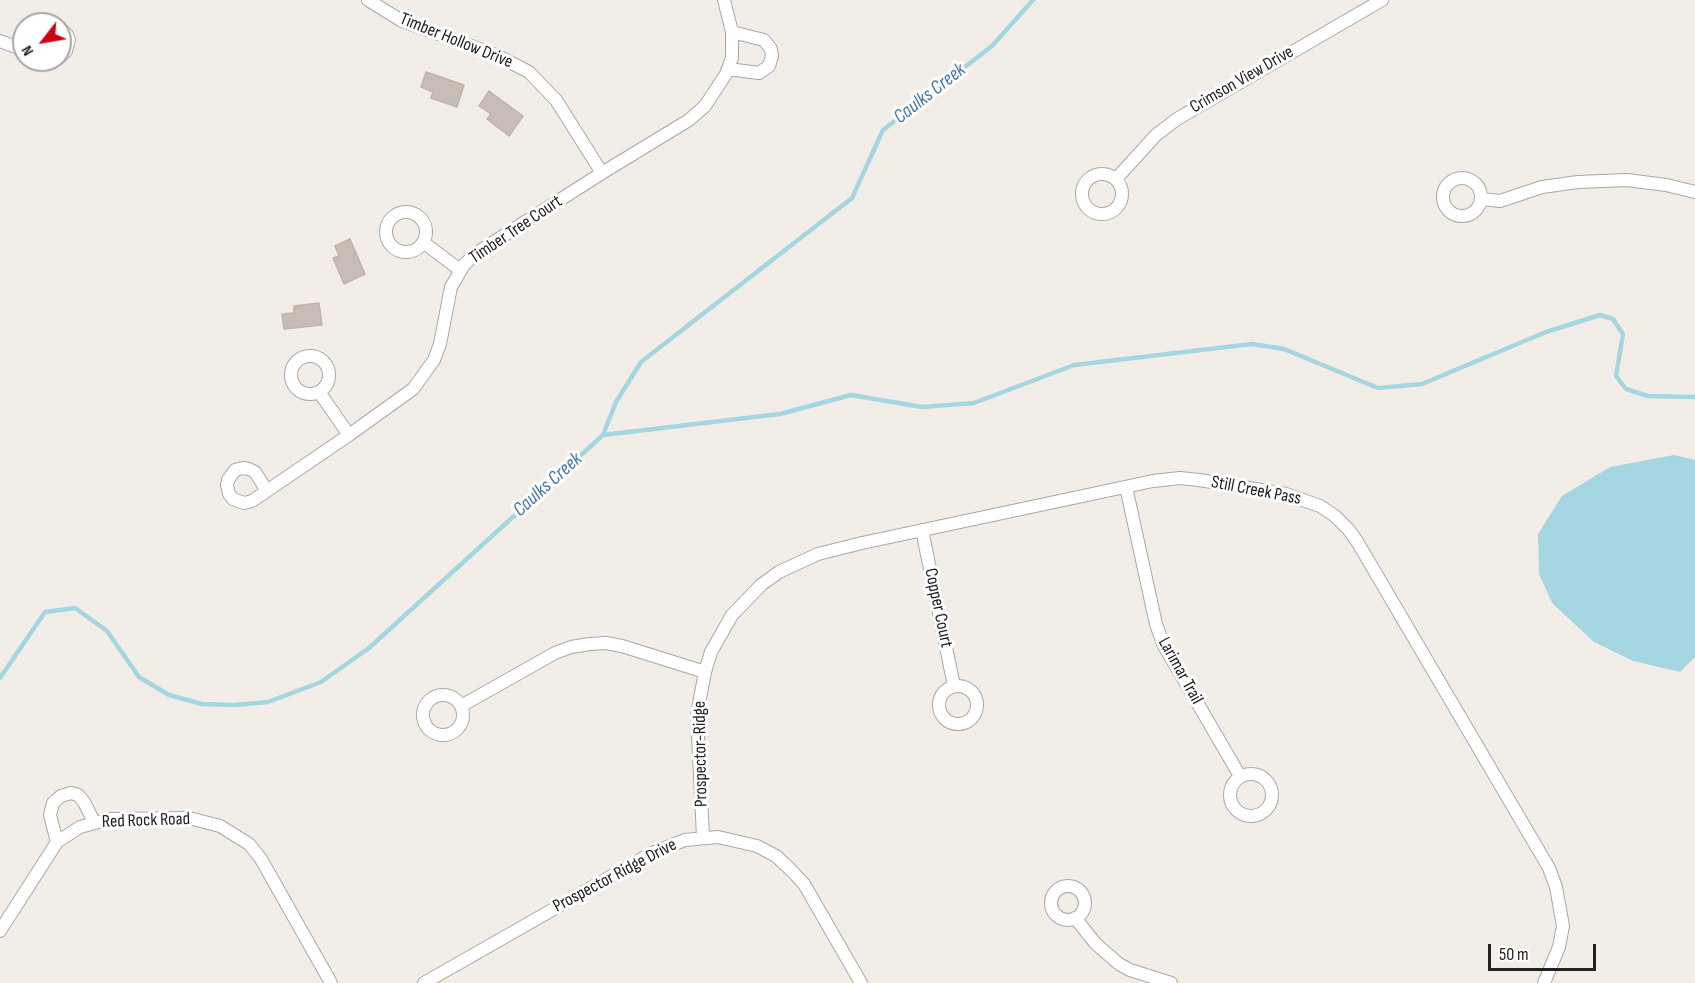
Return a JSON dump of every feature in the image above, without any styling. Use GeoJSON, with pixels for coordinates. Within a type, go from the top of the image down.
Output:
{"type":"FeatureCollection","features":[{"type":"Feature","properties":{"kind":"street","name":"Timber Hollow Drive"},"geometry":{"type":"LineString","coordinates":[[368,0],[402,21],[496,55],[529,72],[556,100],[602,172]]}},
{"type":"Feature","properties":{"kind":"street","name":"Timber Tree Court"},"geometry":{"type":"LineString","coordinates":[[267,490],[413,389],[424,376],[437,352],[451,287],[460,270],[475,254],[688,120],[705,106],[717,90],[732,58],[732,32],[724,0]]}},
{"type":"Feature","properties":{"kind":"street","name":"Crimson View Drive"},"geometry":{"type":"LineString","coordinates":[[1116,179],[1156,135],[1177,119],[1382,0]]}},
{"type":"Feature","properties":{"kind":"street"},"geometry":{"type":"LineString","coordinates":[[728,69],[759,73],[769,66],[772,56],[764,40],[732,32]]}},
{"type":"Feature","properties":{"kind":"street"},"geometry":{"type":"LineString","coordinates":[[1482,199],[1500,201],[1542,187],[1578,182],[1627,180],[1695,192]]}},
{"type":"Feature","properties":{"kind":"street"},"geometry":{"type":"LineString","coordinates":[[423,242],[460,270]]}},
{"type":"Feature","properties":{"kind":"street"},"geometry":{"type":"LineString","coordinates":[[319,392],[349,435]]}},
{"type":"Feature","properties":{"kind":"street","name":"Still Creek Pass"},"geometry":{"type":"LineString","coordinates":[[705,672],[711,652],[732,615],[761,585],[779,572],[818,554],[1154,481],[1180,478],[1286,494],[1320,506],[1335,516],[1349,530],[1549,868],[1556,887],[1563,926],[1559,947],[1544,983]]}},
{"type":"Feature","properties":{"kind":"street","name":"Larimar Trail"},"geometry":{"type":"LineString","coordinates":[[1126,487],[1156,624],[1240,777]]}},
{"type":"Feature","properties":{"kind":"street","name":"Copper Court"},"geometry":{"type":"LineString","coordinates":[[922,530],[954,686]]}},
{"type":"Feature","properties":{"kind":"street"},"geometry":{"type":"LineString","coordinates":[[461,706],[555,653],[571,647],[590,644],[606,643],[622,646],[705,672]]}},
{"type":"Feature","properties":{"kind":"street","name":"Prospector-Ridge"},"geometry":{"type":"LineString","coordinates":[[703,837],[697,714],[705,672]]}},
{"type":"Feature","properties":{"kind":"street"},"geometry":{"type":"LineString","coordinates":[[57,842],[50,815],[53,802],[61,796],[71,793],[78,795],[94,822]]}},
{"type":"Feature","properties":{"kind":"street","name":"Red Rock Road"},"geometry":{"type":"LineString","coordinates":[[0,931],[57,842],[80,827],[110,819],[189,818],[207,820],[249,844],[261,859],[331,983]]}},
{"type":"Feature","properties":{"kind":"street","name":"Prospector Ridge Drive"},"geometry":{"type":"LineString","coordinates":[[424,983],[652,853],[685,840],[703,837],[733,839],[757,846],[776,856],[804,884],[861,983]]}},
{"type":"Feature","properties":{"kind":"street"},"geometry":{"type":"LineString","coordinates":[[1075,918],[1096,944],[1119,964],[1130,970],[1171,983]]}},
{"type":"Feature","properties":{"kind":"water"},"geometry":{"type":"Polygon","coordinates":[[[1674,455],[1695,460],[1695,657],[1680,672],[1633,661],[1594,642],[1552,603],[1539,574],[1538,534],[1562,496],[1610,467],[1674,455]]]}},
{"type":"Feature","properties":{"kind":"building"},"geometry":{"type":"Polygon","coordinates":[[[426,72],[464,85],[457,107],[431,98],[433,92],[421,87],[426,72]]]}},
{"type":"Feature","properties":{"kind":"building"},"geometry":{"type":"Polygon","coordinates":[[[489,91],[523,116],[509,136],[487,119],[491,114],[479,106],[489,91]]]}},
{"type":"Feature","properties":{"kind":"building"},"geometry":{"type":"Polygon","coordinates":[[[350,239],[365,274],[344,284],[333,258],[339,256],[335,246],[350,239]]]}},
{"type":"Feature","properties":{"kind":"building"},"geometry":{"type":"Polygon","coordinates":[[[319,303],[322,325],[284,329],[282,314],[294,313],[294,306],[319,303]]]}},
{"type":"Feature","properties":{"kind":"waterway","name":"Caulks Creek"},"geometry":{"type":"LineString","coordinates":[[0,678],[45,612],[75,608],[107,631],[139,677],[169,695],[202,704],[235,705],[268,702],[321,682],[369,648],[603,435],[616,402],[641,362],[852,198],[883,130],[992,46],[1033,0]]}},
{"type":"Feature","properties":{"kind":"waterway"},"geometry":{"type":"LineString","coordinates":[[603,435],[780,414],[851,395],[922,407],[974,403],[1074,365],[1252,344],[1284,349],[1378,388],[1422,384],[1546,332],[1600,315],[1613,319],[1623,334],[1616,376],[1626,389],[1648,396],[1695,397]]}}]}
